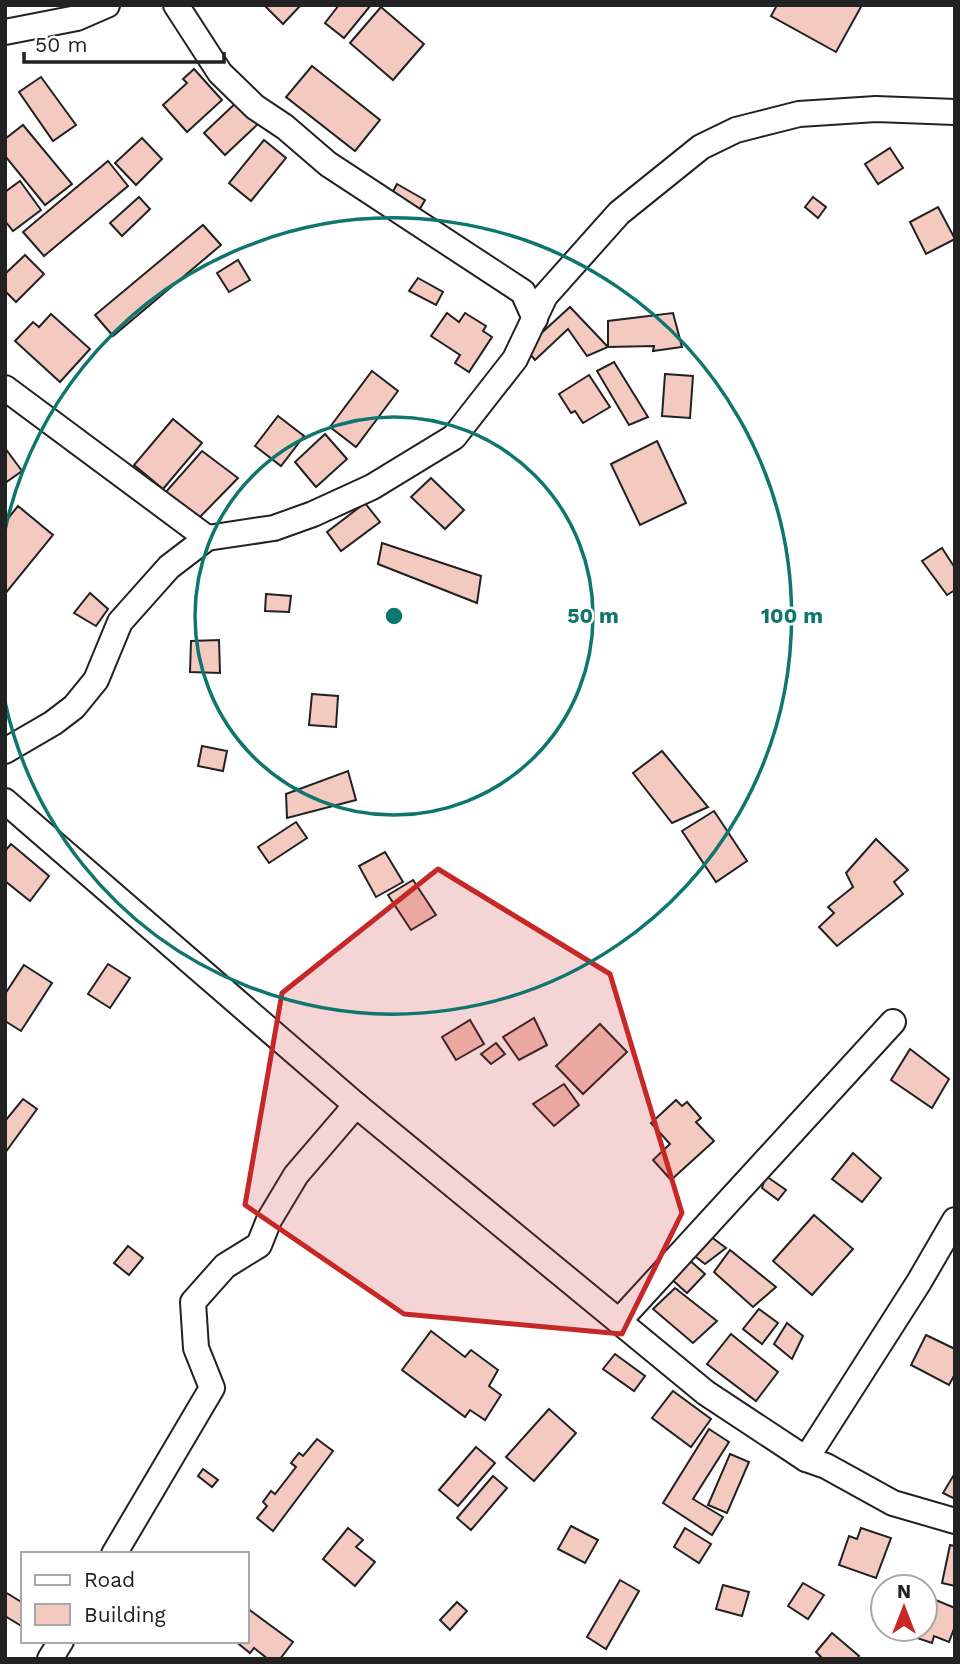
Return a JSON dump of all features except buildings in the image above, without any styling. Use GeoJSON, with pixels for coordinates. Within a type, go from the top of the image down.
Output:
{"type":"FeatureCollection","features":[{"type":"Feature","properties":{"kind":"street"},"geometry":{"type":"LineString","coordinates":[[5,32],[76,18],[107,5]]}},
{"type":"Feature","properties":{"kind":"street"},"geometry":{"type":"LineString","coordinates":[[176,5],[220,73],[255,107],[285,127],[328,164],[523,292],[535,319]]}},
{"type":"Feature","properties":{"kind":"street"},"geometry":{"type":"LineString","coordinates":[[5,751],[53,723],[74,707],[96,680],[120,622],[169,567],[207,538],[274,528],[313,514],[372,487],[454,437],[501,380],[545,296],[620,213],[701,147],[736,130],[768,120],[810,113],[876,109],[955,112]]}},
{"type":"Feature","properties":{"kind":"street"},"geometry":{"type":"LineString","coordinates":[[5,388],[207,538]]}},
{"type":"Feature","properties":{"kind":"street"},"geometry":{"type":"LineString","coordinates":[[5,801],[356,1105],[706,1393],[806,1459],[826,1466],[893,1503],[955,1521]]}},
{"type":"Feature","properties":{"kind":"street"},"geometry":{"type":"LineString","coordinates":[[620,1321],[893,1022]]}},
{"type":"Feature","properties":{"kind":"street"},"geometry":{"type":"LineString","coordinates":[[115,1552],[212,1388],[196,1348],[193,1302],[225,1266],[259,1245],[269,1220],[296,1175],[356,1105]]}},
{"type":"Feature","properties":{"kind":"street"},"geometry":{"type":"LineString","coordinates":[[806,1459],[919,1282],[955,1220]]}},
{"type":"Feature","properties":{"kind":"street"},"geometry":{"type":"LineString","coordinates":[[50,1659],[60,1643]]}},
{"type":"Feature","properties":{"kind":"highlighted area"},"geometry":{"type":"Polygon","coordinates":[[[438,869],[610,974],[682,1213],[622,1334],[404,1314],[245,1205],[282,993],[438,869]]]}}]}
